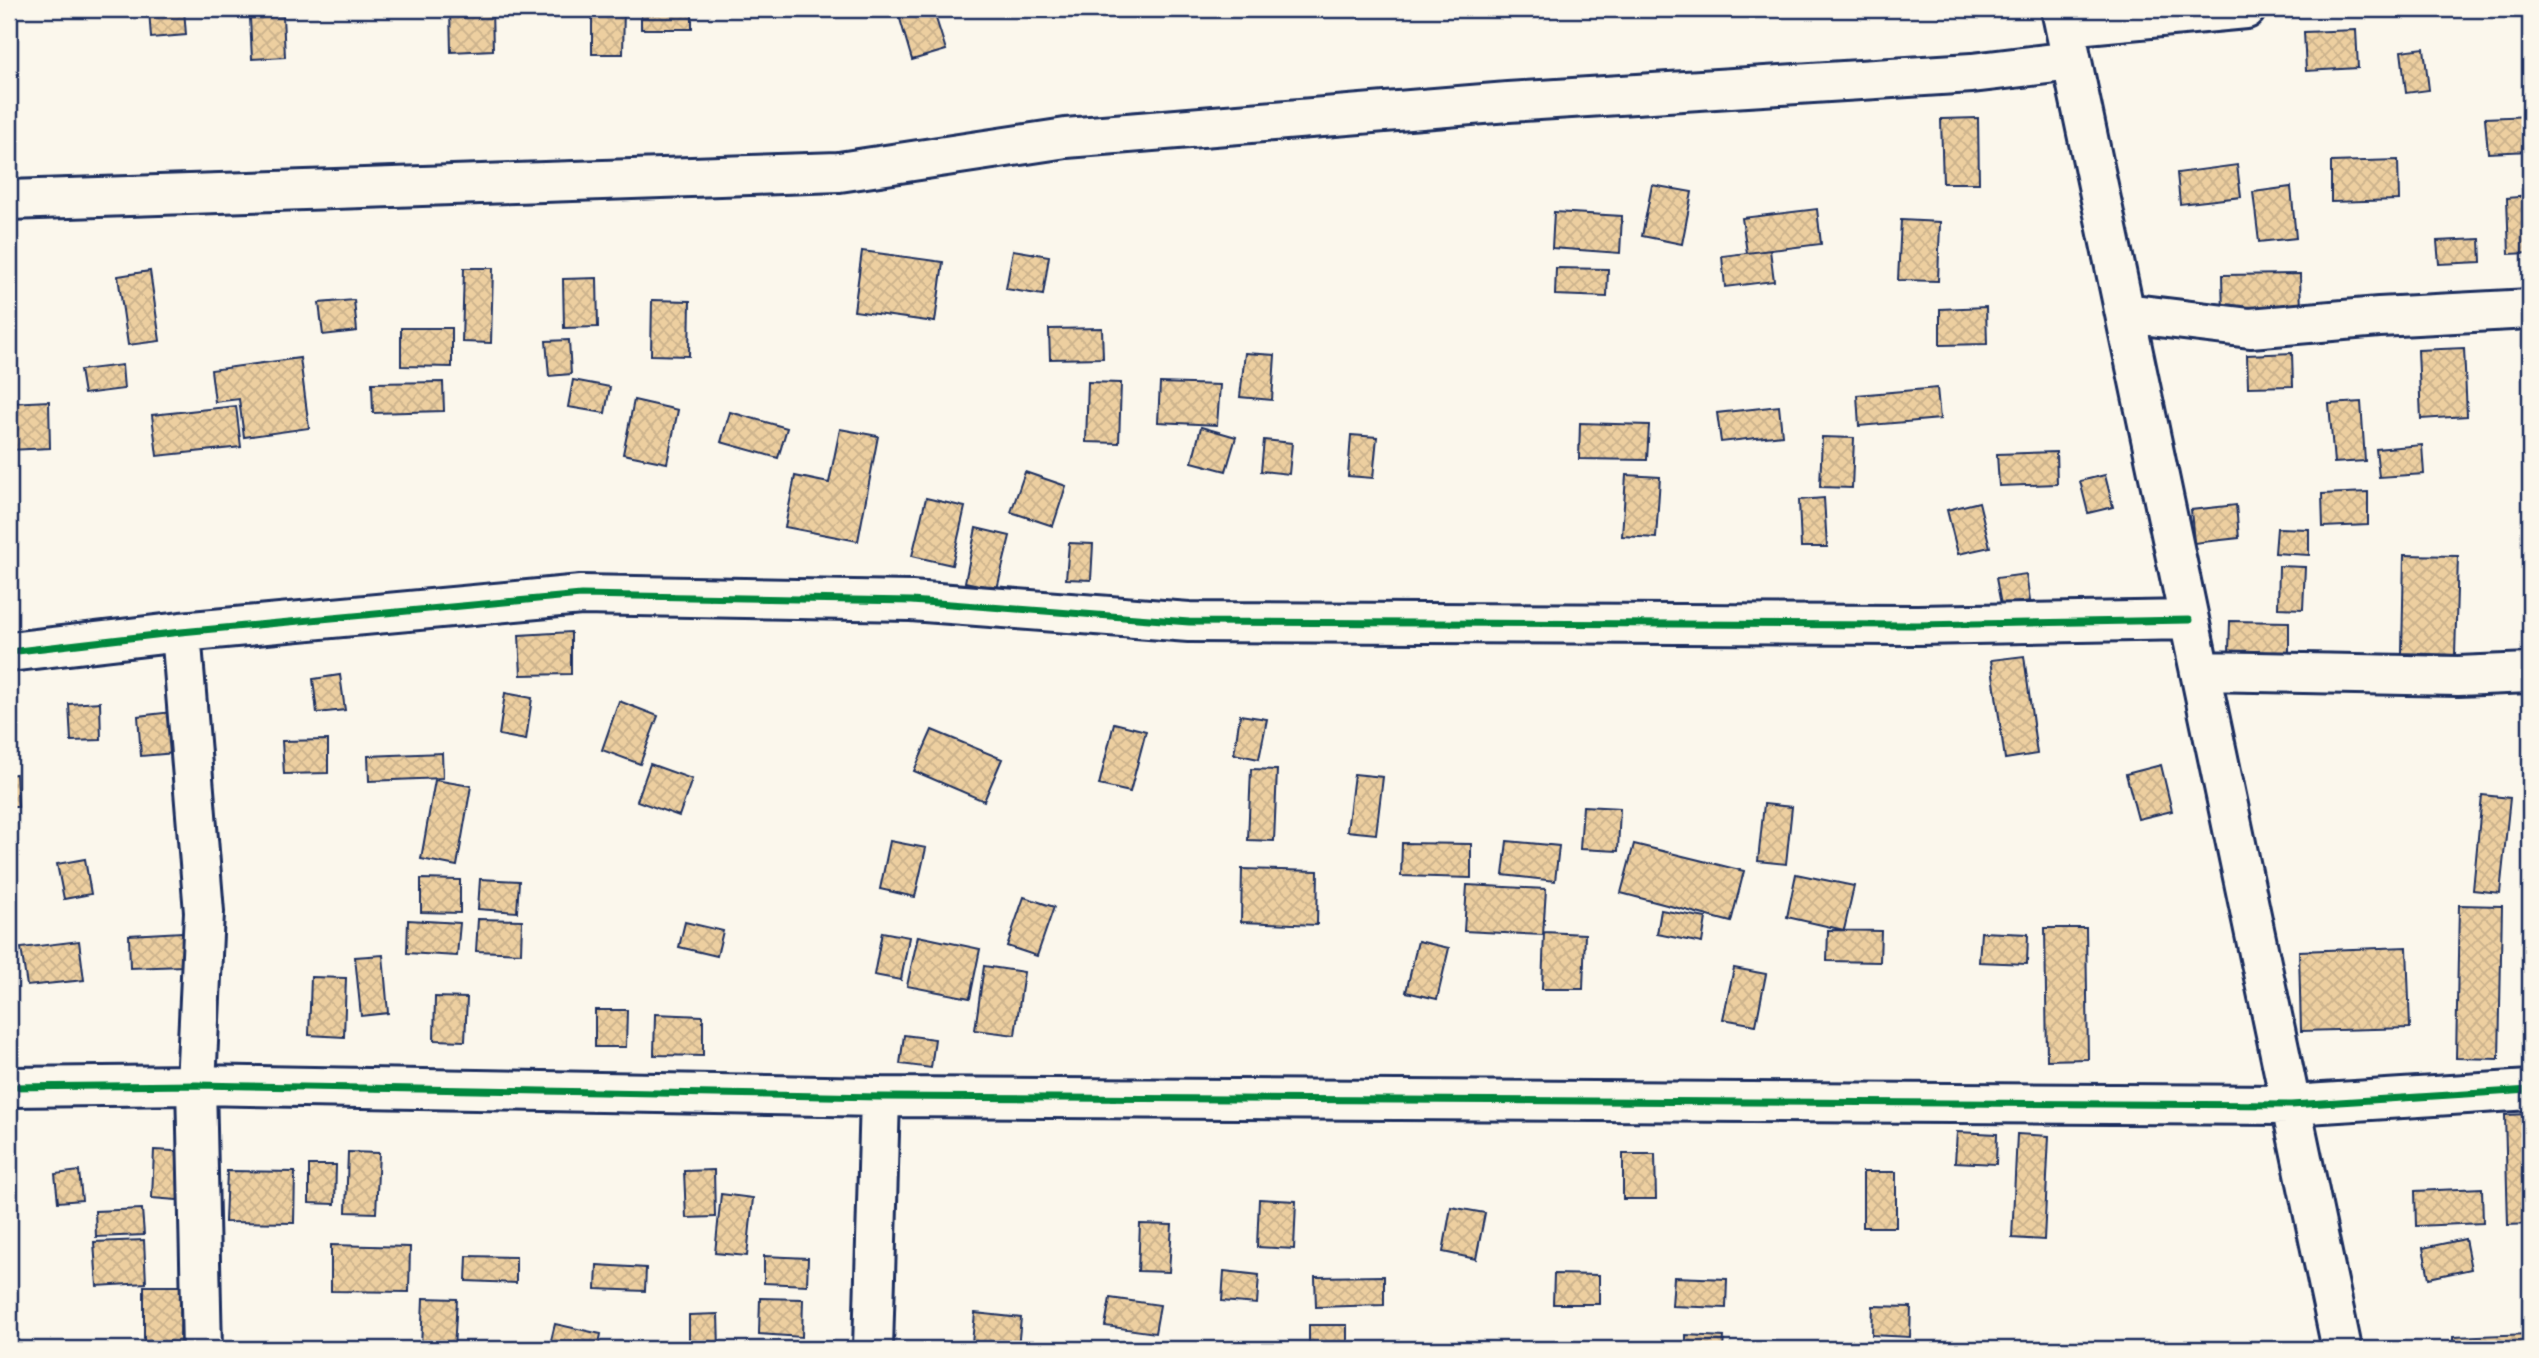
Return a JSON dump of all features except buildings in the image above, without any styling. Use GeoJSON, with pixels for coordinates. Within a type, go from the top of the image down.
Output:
{"type":"FeatureCollection","features":[{"type":"Feature","properties":{"kind":"street"},"geometry":{"type":"LineString","coordinates":[[9,200],[839,172],[1066,138],[1508,102],[1972,73],[2066,32],[2246,9]]}},
{"type":"Feature","properties":{"kind":"street"},"geometry":{"type":"LineString","coordinates":[[2066,32],[2342,1349]]}},
{"type":"Feature","properties":{"kind":"street"},"geometry":{"type":"LineString","coordinates":[[2125,313],[2250,328],[2379,317],[2530,309]]}},
{"type":"Feature","properties":{"kind":"street"},"geometry":{"type":"LineString","coordinates":[[9,652],[181,632],[581,595],[911,601],[1189,622],[1917,625],[2189,620]]}},
{"type":"Feature","properties":{"kind":"street"},"geometry":{"type":"LineString","coordinates":[[181,632],[204,912],[196,1085],[202,1349]]}},
{"type":"Feature","properties":{"kind":"street"},"geometry":{"type":"LineString","coordinates":[[2200,671],[2458,676],[2530,673]]}},
{"type":"Feature","properties":{"kind":"street"},"geometry":{"type":"LineString","coordinates":[[9,1087],[196,1085],[880,1097],[2291,1105],[2530,1090]]}},
{"type":"Feature","properties":{"kind":"street"},"geometry":{"type":"LineString","coordinates":[[873,1349],[880,1097]]}},
{"type":"Feature","properties":{"kind":"cycle path"},"geometry":{"type":"LineString","coordinates":[[9,652],[181,632],[581,595],[911,601],[1189,622],[1917,625],[2189,620]]}},
{"type":"Feature","properties":{"kind":"cycle path"},"geometry":{"type":"LineString","coordinates":[[9,1087],[196,1085],[880,1097],[2291,1105],[2530,1090]]}}]}
